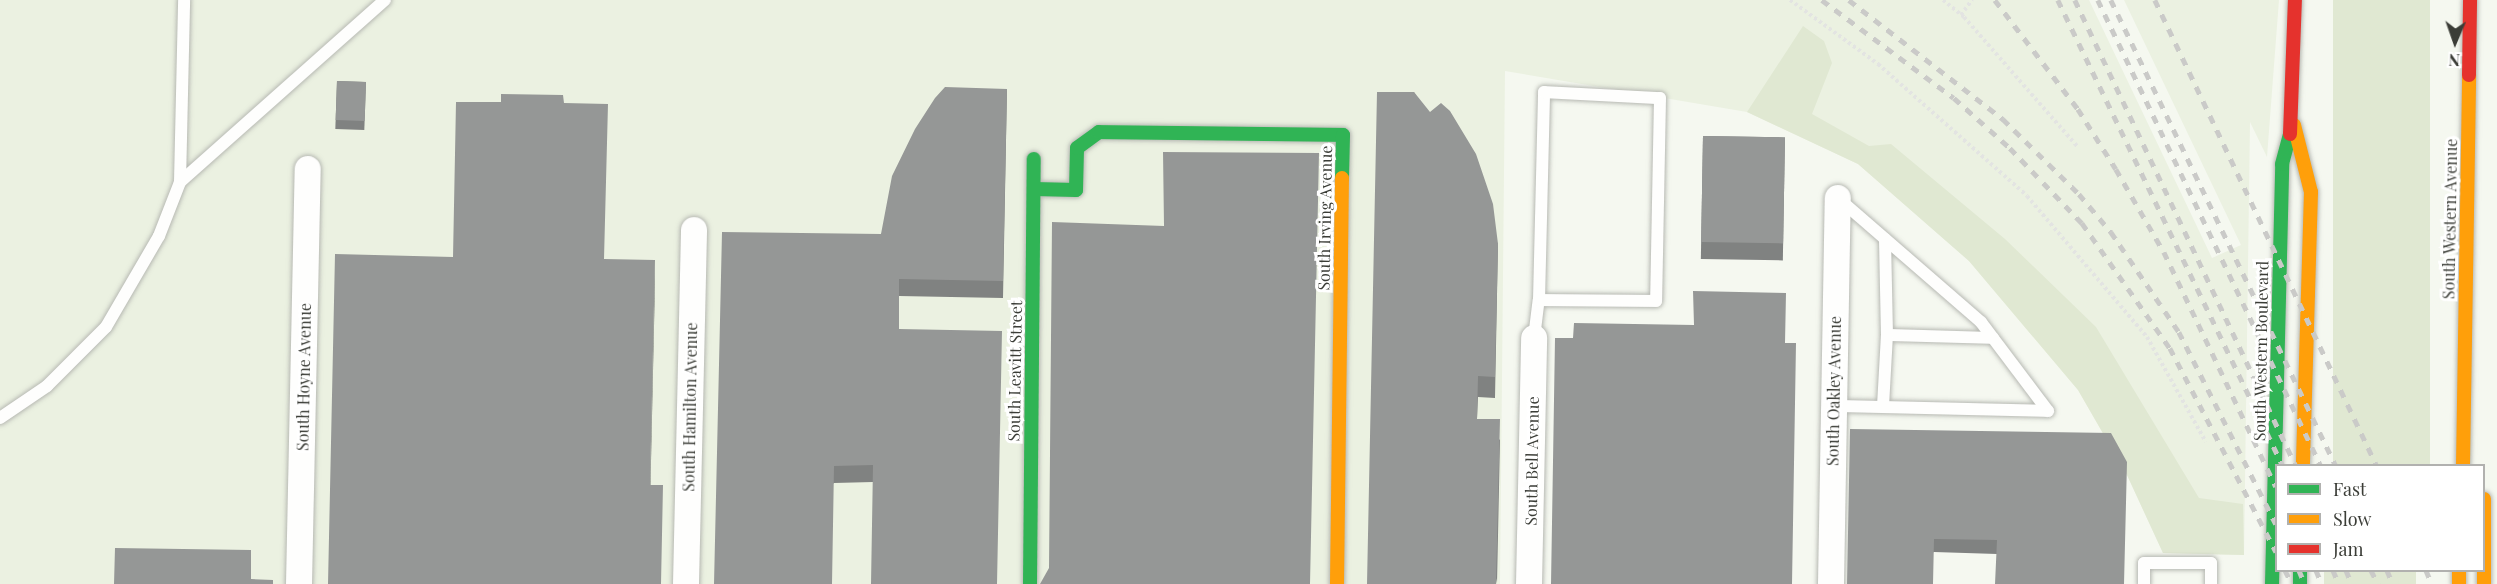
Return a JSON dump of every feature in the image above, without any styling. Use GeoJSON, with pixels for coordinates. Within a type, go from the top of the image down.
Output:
{"type":"FeatureCollection","features":[{"type":"Feature","properties":{"kind":"street","name":"South Western Boulevard"},"geometry":{"type":"LineString","coordinates":[[2272,584],[2282,164],[2293,121],[2295,0]]}},
{"type":"Feature","properties":{"kind":"street","name":"South Western Avenue"},"geometry":{"type":"LineString","coordinates":[[2463,464],[2470,0]]}},
{"type":"Feature","properties":{"kind":"street","name":"South Western Boulevard"},"geometry":{"type":"LineString","coordinates":[[2293,121],[2311,192],[2303,464]]}},
{"type":"Feature","properties":{"kind":"street","name":"South Irving Avenue"},"geometry":{"type":"LineString","coordinates":[[1034,189],[1076,190],[1077,148],[1099,132],[1343,135],[1337,584]]}},
{"type":"Feature","properties":{"kind":"street","name":"South Leavitt Street"},"geometry":{"type":"LineString","coordinates":[[1030,584],[1034,159]]}},
{"type":"Feature","properties":{"kind":"street","name":"South Hoyne Avenue"},"geometry":{"type":"LineString","coordinates":[[299,584],[308,169]]}},
{"type":"Feature","properties":{"kind":"street","name":"South Oakley Avenue"},"geometry":{"type":"LineString","coordinates":[[1831,584],[1838,198]]}},
{"type":"Feature","properties":{"kind":"street","name":"South Hamilton Avenue"},"geometry":{"type":"LineString","coordinates":[[686,584],[694,230]]}},
{"type":"Feature","properties":{"kind":"street","name":"South Bell Avenue"},"geometry":{"type":"LineString","coordinates":[[1529,584],[1534,338]]}},
{"type":"Feature","properties":{"kind":"street","name":"South Western Avenue"},"geometry":{"type":"LineString","coordinates":[[2453,464],[2464,439]]}},
{"type":"Feature","properties":{"kind":"street","name":"South Western Avenue"},"geometry":{"type":"LineString","coordinates":[[2464,439],[2472,464]]}},
{"type":"Feature","properties":{"kind":"street"},"geometry":{"type":"LineString","coordinates":[[2485,507],[2488,531],[2485,571]]}},
{"type":"Feature","properties":{"kind":"lane"},"geometry":{"type":"LineString","coordinates":[[0,418],[47,386],[106,327],[137,279],[180,182],[184,0]]}},
{"type":"Feature","properties":{"kind":"lane"},"geometry":{"type":"LineString","coordinates":[[180,182],[385,0]]}},
{"type":"Feature","properties":{"kind":"lane"},"geometry":{"type":"LineString","coordinates":[[1534,338],[1539,300],[1544,92],[1660,98],[1656,301],[1539,300]]}},
{"type":"Feature","properties":{"kind":"lane"},"geometry":{"type":"LineString","coordinates":[[1834,406],[2048,411],[1981,322],[1838,198]]}},
{"type":"Feature","properties":{"kind":"lane"},"geometry":{"type":"LineString","coordinates":[[1883,406],[1887,335],[1885,239]]}},
{"type":"Feature","properties":{"kind":"lane"},"geometry":{"type":"LineString","coordinates":[[1887,335],[1993,338]]}},
{"type":"Feature","properties":{"kind":"lane"},"geometry":{"type":"LineString","coordinates":[[2144,584],[2144,563],[2211,563],[2211,584]]}},
{"type":"Feature","properties":{"kind":"path"},"geometry":{"type":"LineString","coordinates":[[1790,0],[1878,64],[2027,196],[2147,337],[2206,442]]}},
{"type":"Feature","properties":{"kind":"path"},"geometry":{"type":"LineString","coordinates":[[1943,0],[1961,15],[2078,147]]}},
{"type":"Feature","properties":{"kind":"path"},"geometry":{"type":"LineString","coordinates":[[1961,15],[1972,0]]}},
{"type":"Feature","properties":{"kind":"shaded area"},"geometry":{"type":"Polygon","coordinates":[[[0,0],[2089,0],[2212,258],[2241,245],[2124,0],[2279,0],[2267,157],[2250,122],[2244,555],[2163,553],[2127,475],[2078,390],[1969,261],[1858,164],[1747,112],[1505,71],[1500,584],[0,584],[0,0]]]}},
{"type":"Feature","properties":{"kind":"shaded area"},"geometry":{"type":"Polygon","coordinates":[[[2333,0],[2430,0],[2430,464],[2333,464],[2333,0]]]}},
{"type":"Feature","properties":{"kind":"shaded area"},"geometry":{"type":"Polygon","coordinates":[[[1803,26],[1824,41],[1832,63],[1812,114],[1869,146],[1891,144],[2005,239],[2096,327],[2199,498],[2243,504],[2244,555],[2163,553],[2127,475],[2078,390],[1969,261],[1858,164],[1747,112],[1803,26]]]}},
{"type":"Feature","properties":{"kind":"shaded area"},"geometry":{"type":"Polygon","coordinates":[[[2324,572],[2416,572],[2416,584],[2324,584],[2324,572]]]}},
{"type":"Feature","properties":{"kind":"building"},"geometry":{"type":"Polygon","coordinates":[[[337,81],[366,82],[365,121],[336,120],[337,81]]]}},
{"type":"Feature","properties":{"kind":"building"},"geometry":{"type":"Polygon","coordinates":[[[945,87],[1007,89],[1003,281],[899,279],[899,329],[1002,331],[997,584],[871,584],[873,465],[834,466],[832,584],[714,584],[722,232],[881,234],[892,176],[915,129],[945,87]]]}},
{"type":"Feature","properties":{"kind":"building"},"geometry":{"type":"Polygon","coordinates":[[[1377,92],[1414,92],[1430,112],[1441,103],[1450,111],[1476,154],[1493,204],[1498,244],[1495,377],[1478,376],[1477,419],[1500,419],[1496,584],[1367,584],[1377,92]]]}},
{"type":"Feature","properties":{"kind":"building"},"geometry":{"type":"Polygon","coordinates":[[[501,94],[563,95],[564,103],[608,104],[604,259],[655,260],[650,485],[663,485],[661,584],[328,584],[335,254],[453,257],[456,102],[501,102],[501,94]]]}},
{"type":"Feature","properties":{"kind":"building"},"geometry":{"type":"Polygon","coordinates":[[[1703,136],[1785,137],[1783,243],[1701,242],[1703,136]]]}},
{"type":"Feature","properties":{"kind":"building"},"geometry":{"type":"Polygon","coordinates":[[[1163,152],[1319,153],[1310,584],[1040,584],[1049,568],[1052,222],[1164,226],[1163,152]]]}},
{"type":"Feature","properties":{"kind":"building"},"geometry":{"type":"Polygon","coordinates":[[[1693,291],[1786,293],[1785,343],[1796,343],[1792,584],[1551,584],[1555,338],[1573,338],[1574,323],[1694,325],[1693,291]]]}},
{"type":"Feature","properties":{"kind":"building"},"geometry":{"type":"Polygon","coordinates":[[[1850,429],[2111,433],[2127,462],[2124,584],[1995,584],[1997,540],[1934,539],[1933,584],[1847,584],[1850,429]]]}},
{"type":"Feature","properties":{"kind":"building"},"geometry":{"type":"Polygon","coordinates":[[[115,548],[251,550],[251,579],[273,580],[273,584],[114,584],[115,548]]]}},
{"type":"Feature","properties":{"kind":"railway"},"geometry":{"type":"LineString","coordinates":[[1822,0],[1954,98],[2010,148],[2082,223],[2170,348],[2275,550]]}},
{"type":"Feature","properties":{"kind":"railway"},"geometry":{"type":"LineString","coordinates":[[1849,0],[2003,119],[2079,194],[2111,232],[2179,332],[2275,522]]}},
{"type":"Feature","properties":{"kind":"railway"},"geometry":{"type":"LineString","coordinates":[[1995,0],[2078,109],[2164,252],[2275,485]]}},
{"type":"Feature","properties":{"kind":"railway"},"geometry":{"type":"LineString","coordinates":[[2058,0],[2282,464]]}},
{"type":"Feature","properties":{"kind":"railway"},"geometry":{"type":"LineString","coordinates":[[2075,0],[2295,464]]}},
{"type":"Feature","properties":{"kind":"railway"},"geometry":{"type":"LineString","coordinates":[[2098,0],[2320,464]]}},
{"type":"Feature","properties":{"kind":"railway"},"geometry":{"type":"LineString","coordinates":[[2111,0],[2335,464]]}},
{"type":"Feature","properties":{"kind":"railway"},"geometry":{"type":"LineString","coordinates":[[2155,0],[2376,464]]}},
{"type":"Feature","properties":{"kind":"railway"},"geometry":{"type":"LineString","coordinates":[[2286,572],[2292,584]]}},
{"type":"Feature","properties":{"kind":"railway"},"geometry":{"type":"LineString","coordinates":[[2300,572],[2305,584]]}},
{"type":"Feature","properties":{"kind":"railway"},"geometry":{"type":"LineString","coordinates":[[2317,572],[2322,584]]}},
{"type":"Feature","properties":{"kind":"railway"},"geometry":{"type":"LineString","coordinates":[[2334,572],[2339,584]]}},
{"type":"Feature","properties":{"kind":"railway"},"geometry":{"type":"LineString","coordinates":[[2347,572],[2352,584]]}},
{"type":"Feature","properties":{"kind":"railway"},"geometry":{"type":"LineString","coordinates":[[2372,572],[2378,584]]}},
{"type":"Feature","properties":{"kind":"railway"},"geometry":{"type":"LineString","coordinates":[[2388,572],[2393,584]]}},
{"type":"Feature","properties":{"kind":"railway"},"geometry":{"type":"LineString","coordinates":[[2427,572],[2432,584]]}},
{"type":"Feature","properties":{"kind":"traffic: fast"},"geometry":{"type":"LineString","coordinates":[[1034,189],[1076,190],[1077,148],[1099,132],[1343,135],[1342,178]]}},
{"type":"Feature","properties":{"kind":"traffic: fast"},"geometry":{"type":"LineString","coordinates":[[2272,584],[2282,164],[2290,134]]}},
{"type":"Feature","properties":{"kind":"traffic: fast"},"geometry":{"type":"LineString","coordinates":[[1030,584],[1034,159]]}},
{"type":"Feature","properties":{"kind":"traffic: fast"},"geometry":{"type":"LineString","coordinates":[[2300,572],[2300,584]]}},
{"type":"Feature","properties":{"kind":"traffic: slow"},"geometry":{"type":"LineString","coordinates":[[2463,464],[2469,75]]}},
{"type":"Feature","properties":{"kind":"traffic: slow"},"geometry":{"type":"LineString","coordinates":[[2294,125],[2311,192],[2303,464]]}},
{"type":"Feature","properties":{"kind":"traffic: slow"},"geometry":{"type":"LineString","coordinates":[[1337,584],[1342,178]]}},
{"type":"Feature","properties":{"kind":"traffic: slow"},"geometry":{"type":"LineString","coordinates":[[2459,572],[2459,584]]}},
{"type":"Feature","properties":{"kind":"traffic: slow"},"geometry":{"type":"LineString","coordinates":[[2484,572],[2484,584]]}},
{"type":"Feature","properties":{"kind":"traffic: jam"},"geometry":{"type":"LineString","coordinates":[[2290,134],[2295,0]]}},
{"type":"Feature","properties":{"kind":"traffic: jam"},"geometry":{"type":"LineString","coordinates":[[2469,75],[2470,0]]}}]}
